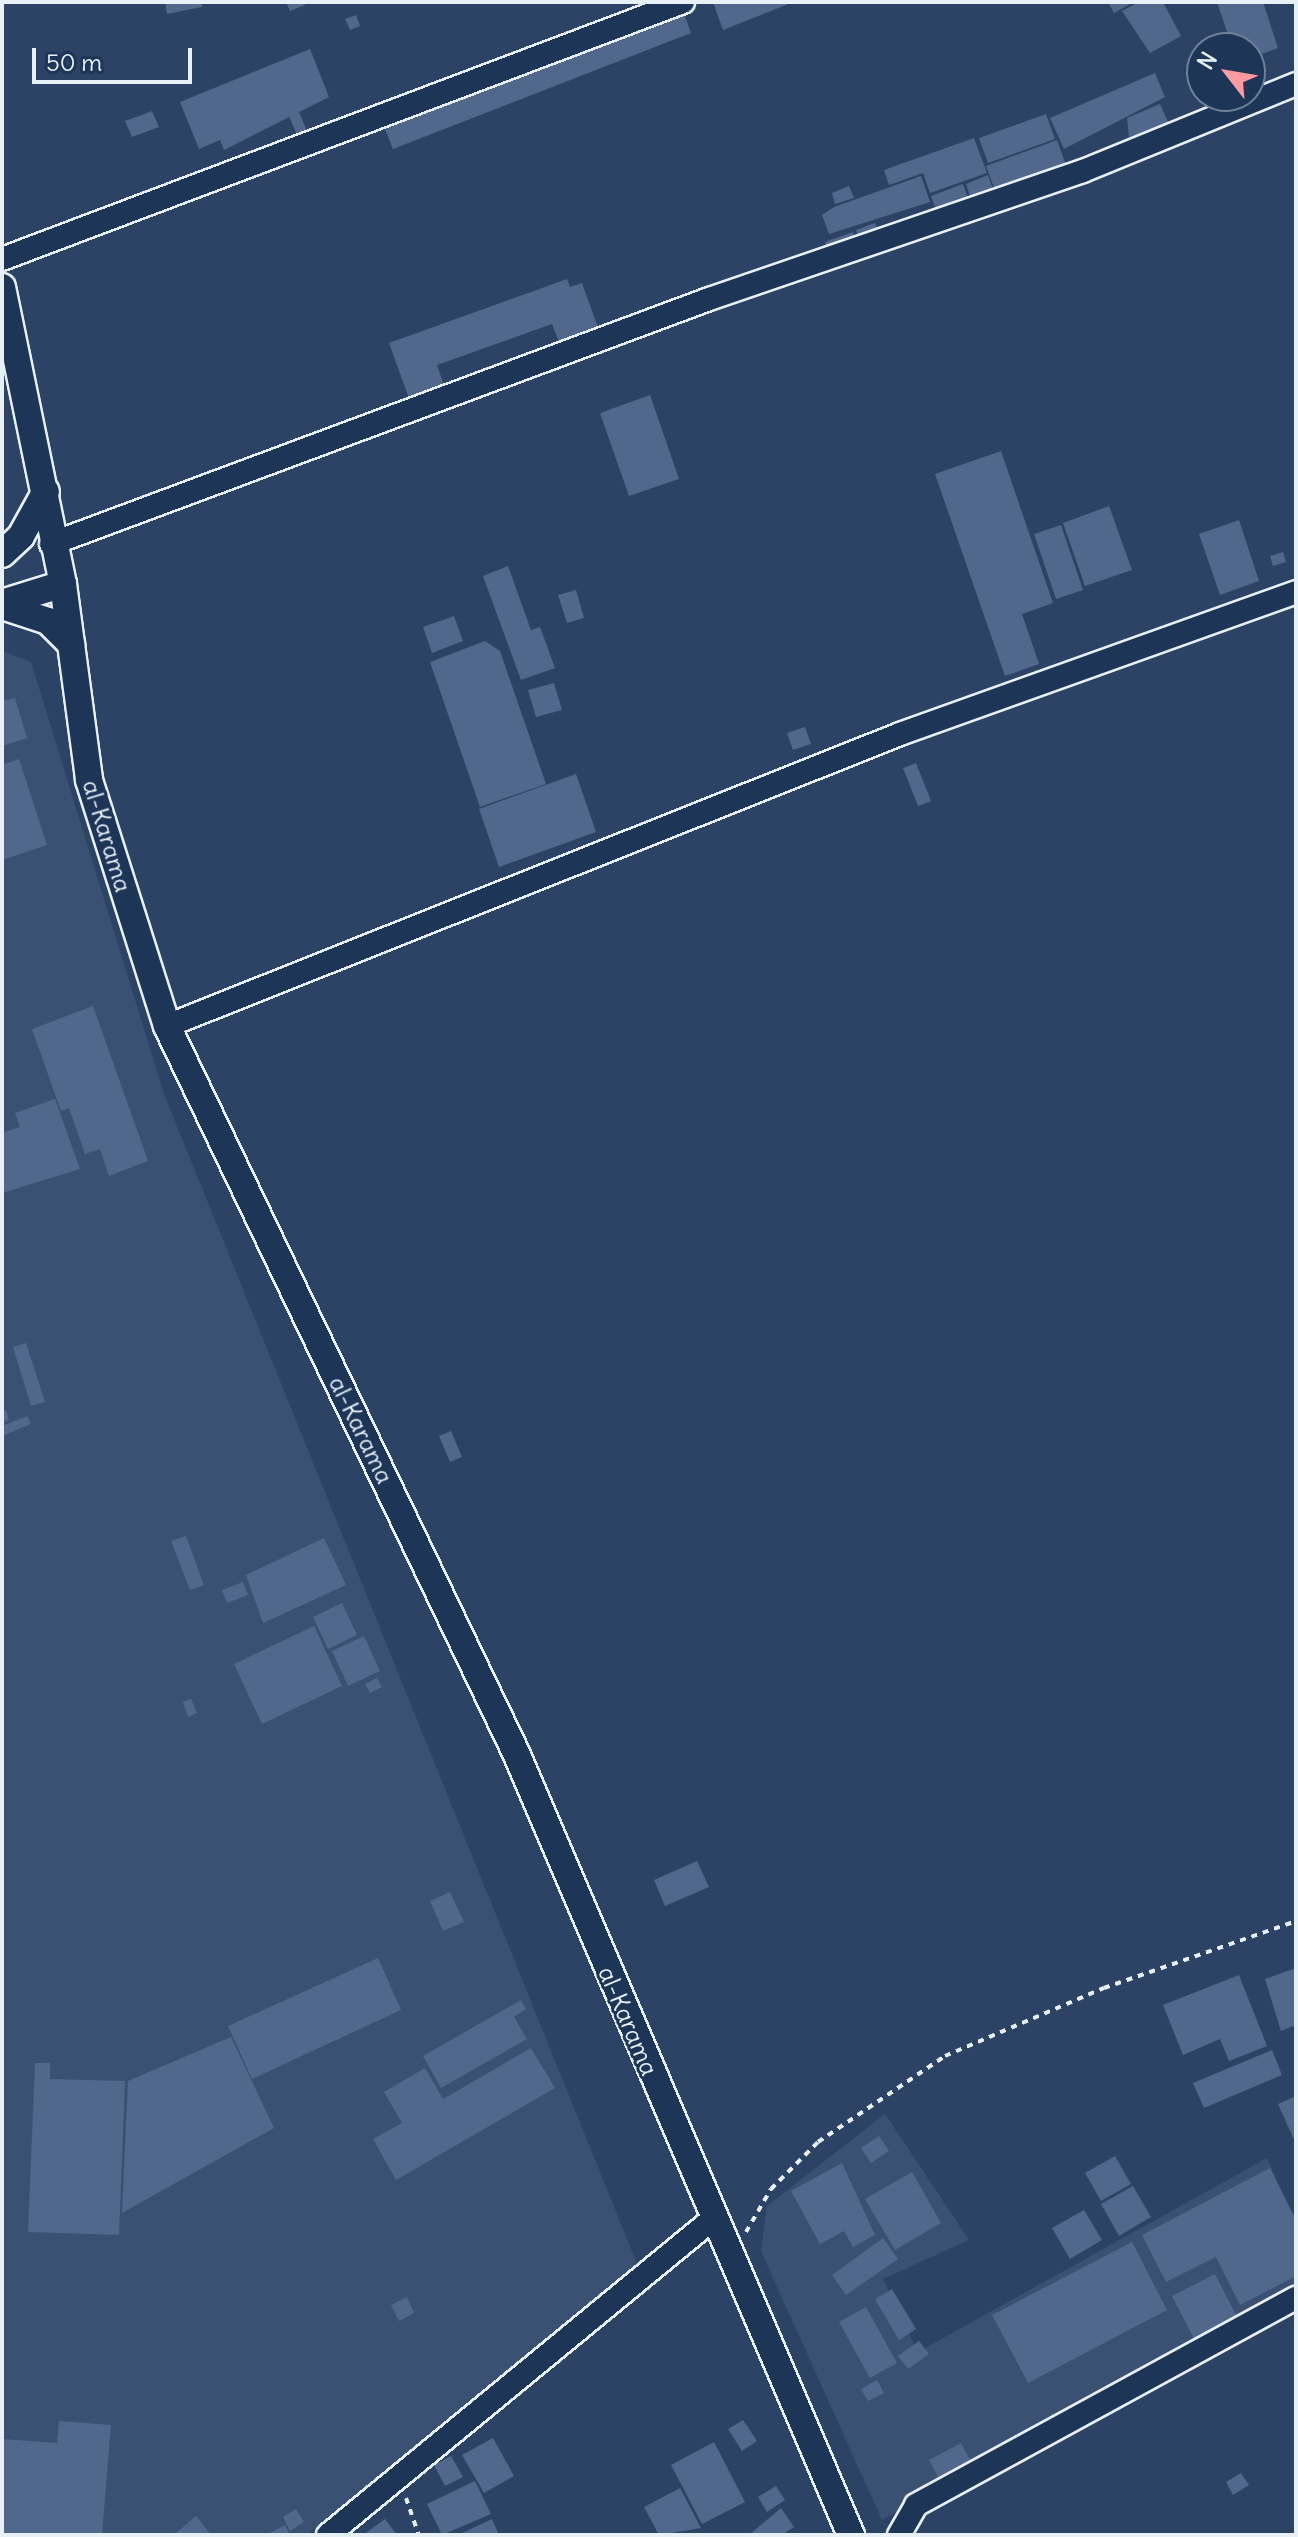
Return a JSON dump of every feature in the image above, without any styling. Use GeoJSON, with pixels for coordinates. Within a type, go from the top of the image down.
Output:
{"type":"FeatureCollection","features":[{"type":"Feature","properties":{"kind":"main road","name":"al-Karama"},"geometry":{"type":"LineString","coordinates":[[2,287],[46,491],[51,544],[63,584],[89,780],[167,1026],[505,1729],[728,2260],[851,2535]]}},
{"type":"Feature","properties":{"kind":"main road"},"geometry":{"type":"LineString","coordinates":[[2,554],[21,536],[46,491]]}},
{"type":"Feature","properties":{"kind":"main road"},"geometry":{"type":"LineString","coordinates":[[2,562],[51,544]]}},
{"type":"Feature","properties":{"kind":"main road"},"geometry":{"type":"LineString","coordinates":[[2,604],[63,584]]}},
{"type":"Feature","properties":{"kind":"main road"},"geometry":{"type":"LineString","coordinates":[[2,604],[48,621],[71,644]]}},
{"type":"Feature","properties":{"kind":"street"},"geometry":{"type":"LineString","coordinates":[[2,259],[683,2]]}},
{"type":"Feature","properties":{"kind":"street"},"geometry":{"type":"LineString","coordinates":[[51,544],[709,299],[1083,171],[1296,84]]}},
{"type":"Feature","properties":{"kind":"street"},"geometry":{"type":"LineString","coordinates":[[167,1026],[900,734],[1296,592]]}},
{"type":"Feature","properties":{"kind":"street"},"geometry":{"type":"LineString","coordinates":[[328,2535],[711,2220]]}},
{"type":"Feature","properties":{"kind":"street"},"geometry":{"type":"LineString","coordinates":[[899,2535],[916,2505],[1296,2298]]}},
{"type":"Feature","properties":{"kind":"path"},"geometry":{"type":"LineString","coordinates":[[728,2260],[771,2189],[818,2142],[945,2056],[1104,1988],[1296,1921]]}},
{"type":"Feature","properties":{"kind":"path"},"geometry":{"type":"LineString","coordinates":[[398,2477],[419,2535]]}},
{"type":"Feature","properties":{"kind":"shaded area"},"geometry":{"type":"Polygon","coordinates":[[[2,651],[31,662],[164,1094],[638,2266],[306,2535],[2,2535],[2,651]]]}},
{"type":"Feature","properties":{"kind":"shaded area"},"geometry":{"type":"Polygon","coordinates":[[[885,2114],[969,2240],[883,2279],[918,2352],[1267,2158],[1296,2225],[1296,2289],[882,2520],[761,2251],[767,2206],[885,2114]]]}},
{"type":"Feature","properties":{"kind":"building"},"geometry":{"type":"Polygon","coordinates":[[[165,2],[201,2],[202,7],[167,14],[165,2]]]}},
{"type":"Feature","properties":{"kind":"building"},"geometry":{"type":"Polygon","coordinates":[[[286,2],[304,2],[305,5],[290,11],[286,2]]]}},
{"type":"Feature","properties":{"kind":"building"},"geometry":{"type":"Polygon","coordinates":[[[713,2],[794,2],[723,30],[713,2]]]}},
{"type":"Feature","properties":{"kind":"building"},"geometry":{"type":"Polygon","coordinates":[[[1108,2],[1134,2],[1114,13],[1108,2]]]}},
{"type":"Feature","properties":{"kind":"building"},"geometry":{"type":"Polygon","coordinates":[[[1139,2],[1163,2],[1181,36],[1150,53],[1122,11],[1139,2]]]}},
{"type":"Feature","properties":{"kind":"building"},"geometry":{"type":"Polygon","coordinates":[[[1217,2],[1263,2],[1278,48],[1266,52],[1266,32],[1227,32],[1217,2]]]}},
{"type":"Feature","properties":{"kind":"building"},"geometry":{"type":"Polygon","coordinates":[[[684,13],[691,33],[393,149],[385,129],[684,13]]]}},
{"type":"Feature","properties":{"kind":"building"},"geometry":{"type":"Polygon","coordinates":[[[356,15],[360,26],[350,30],[345,19],[356,15]]]}},
{"type":"Feature","properties":{"kind":"building"},"geometry":{"type":"Polygon","coordinates":[[[310,49],[329,97],[224,150],[220,140],[199,149],[180,102],[310,49]]]}},
{"type":"Feature","properties":{"kind":"building"},"geometry":{"type":"Polygon","coordinates":[[[1155,73],[1165,97],[1064,149],[1050,118],[1155,73]]]}},
{"type":"Feature","properties":{"kind":"building"},"geometry":{"type":"Polygon","coordinates":[[[1160,104],[1169,124],[1129,137],[1127,118],[1160,104]]]}},
{"type":"Feature","properties":{"kind":"building"},"geometry":{"type":"Polygon","coordinates":[[[152,111],[159,127],[132,137],[125,121],[152,111]]]}},
{"type":"Feature","properties":{"kind":"building"},"geometry":{"type":"Polygon","coordinates":[[[299,112],[309,136],[299,140],[289,116],[299,112]]]}},
{"type":"Feature","properties":{"kind":"building"},"geometry":{"type":"Polygon","coordinates":[[[1046,114],[1055,139],[988,163],[979,138],[1046,114]]]}},
{"type":"Feature","properties":{"kind":"building"},"geometry":{"type":"Polygon","coordinates":[[[974,138],[987,173],[930,193],[923,173],[889,185],[884,170],[974,138]]]}},
{"type":"Feature","properties":{"kind":"building"},"geometry":{"type":"Polygon","coordinates":[[[1057,140],[1067,168],[996,193],[986,166],[1057,140]]]}},
{"type":"Feature","properties":{"kind":"building"},"geometry":{"type":"Polygon","coordinates":[[[988,175],[994,192],[972,202],[966,184],[988,175]]]}},
{"type":"Feature","properties":{"kind":"building"},"geometry":{"type":"Polygon","coordinates":[[[921,176],[930,202],[829,234],[822,215],[834,207],[921,176]]]}},
{"type":"Feature","properties":{"kind":"building"},"geometry":{"type":"Polygon","coordinates":[[[963,184],[970,204],[938,215],[931,196],[963,184]]]}},
{"type":"Feature","properties":{"kind":"building"},"geometry":{"type":"Polygon","coordinates":[[[849,186],[854,198],[835,204],[832,193],[849,186]]]}},
{"type":"Feature","properties":{"kind":"building"},"geometry":{"type":"Polygon","coordinates":[[[875,223],[880,236],[861,243],[856,230],[875,223]]]}},
{"type":"Feature","properties":{"kind":"building"},"geometry":{"type":"Polygon","coordinates":[[[853,232],[857,244],[830,254],[825,242],[853,232]]]}},
{"type":"Feature","properties":{"kind":"building"},"geometry":{"type":"Polygon","coordinates":[[[567,279],[570,287],[582,283],[600,333],[561,347],[552,324],[437,365],[445,388],[410,401],[389,343],[567,279]]]}},
{"type":"Feature","properties":{"kind":"building"},"geometry":{"type":"Polygon","coordinates":[[[650,395],[679,479],[629,496],[600,413],[650,395]]]}},
{"type":"Feature","properties":{"kind":"building"},"geometry":{"type":"Polygon","coordinates":[[[1001,451],[1053,603],[1022,614],[1039,664],[1005,676],[935,474],[1001,451]]]}},
{"type":"Feature","properties":{"kind":"building"},"geometry":{"type":"Polygon","coordinates":[[[1109,506],[1132,570],[1085,586],[1063,523],[1109,506]]]}},
{"type":"Feature","properties":{"kind":"building"},"geometry":{"type":"Polygon","coordinates":[[[1239,520],[1259,581],[1220,595],[1199,534],[1239,520]]]}},
{"type":"Feature","properties":{"kind":"building"},"geometry":{"type":"Polygon","coordinates":[[[1061,525],[1083,590],[1056,599],[1034,534],[1061,525]]]}},
{"type":"Feature","properties":{"kind":"building"},"geometry":{"type":"Polygon","coordinates":[[[1283,552],[1286,562],[1273,566],[1270,556],[1283,552]]]}},
{"type":"Feature","properties":{"kind":"building"},"geometry":{"type":"Polygon","coordinates":[[[508,566],[531,630],[540,627],[555,668],[521,680],[483,576],[508,566]]]}},
{"type":"Feature","properties":{"kind":"building"},"geometry":{"type":"Polygon","coordinates":[[[576,590],[584,618],[567,623],[558,595],[576,590]]]}},
{"type":"Feature","properties":{"kind":"building"},"geometry":{"type":"Polygon","coordinates":[[[454,616],[463,641],[432,653],[423,627],[454,616]]]}},
{"type":"Feature","properties":{"kind":"building"},"geometry":{"type":"Polygon","coordinates":[[[485,641],[500,651],[546,784],[480,807],[430,662],[485,641]]]}},
{"type":"Feature","properties":{"kind":"building"},"geometry":{"type":"Polygon","coordinates":[[[554,683],[562,710],[536,717],[528,690],[554,683]]]}},
{"type":"Feature","properties":{"kind":"building"},"geometry":{"type":"Polygon","coordinates":[[[15,698],[27,738],[2,746],[2,701],[15,698]]]}},
{"type":"Feature","properties":{"kind":"building"},"geometry":{"type":"Polygon","coordinates":[[[805,727],[811,744],[793,750],[787,733],[805,727]]]}},
{"type":"Feature","properties":{"kind":"building"},"geometry":{"type":"Polygon","coordinates":[[[19,759],[47,845],[2,860],[2,765],[19,759]]]}},
{"type":"Feature","properties":{"kind":"building"},"geometry":{"type":"Polygon","coordinates":[[[916,763],[931,801],[918,806],[903,768],[916,763]]]}},
{"type":"Feature","properties":{"kind":"building"},"geometry":{"type":"Polygon","coordinates":[[[576,774],[596,832],[499,867],[479,809],[576,774]]]}},
{"type":"Feature","properties":{"kind":"building"},"geometry":{"type":"Polygon","coordinates":[[[93,1006],[148,1161],[109,1176],[100,1149],[85,1154],[69,1108],[61,1111],[32,1029],[93,1006]]]}},
{"type":"Feature","properties":{"kind":"building"},"geometry":{"type":"Polygon","coordinates":[[[55,1099],[80,1169],[2,1193],[2,1133],[20,1127],[15,1113],[55,1099]]]}},
{"type":"Feature","properties":{"kind":"building"},"geometry":{"type":"Polygon","coordinates":[[[26,1343],[45,1402],[31,1406],[13,1347],[26,1343]]]}},
{"type":"Feature","properties":{"kind":"building"},"geometry":{"type":"Polygon","coordinates":[[[6,1410],[9,1420],[2,1423],[2,1411],[6,1410]]]}},
{"type":"Feature","properties":{"kind":"building"},"geometry":{"type":"Polygon","coordinates":[[[27,1416],[31,1424],[2,1436],[2,1426],[27,1416]]]}},
{"type":"Feature","properties":{"kind":"building"},"geometry":{"type":"Polygon","coordinates":[[[451,1431],[462,1457],[450,1462],[439,1436],[451,1431]]]}},
{"type":"Feature","properties":{"kind":"building"},"geometry":{"type":"Polygon","coordinates":[[[186,1536],[204,1585],[190,1590],[171,1541],[186,1536]]]}},
{"type":"Feature","properties":{"kind":"building"},"geometry":{"type":"Polygon","coordinates":[[[324,1538],[346,1585],[263,1623],[246,1575],[324,1538]]]}},
{"type":"Feature","properties":{"kind":"building"},"geometry":{"type":"Polygon","coordinates":[[[243,1582],[248,1595],[227,1603],[222,1590],[243,1582]]]}},
{"type":"Feature","properties":{"kind":"building"},"geometry":{"type":"Polygon","coordinates":[[[342,1603],[357,1635],[328,1649],[313,1617],[342,1603]]]}},
{"type":"Feature","properties":{"kind":"building"},"geometry":{"type":"Polygon","coordinates":[[[314,1626],[342,1686],[262,1724],[234,1664],[314,1626]]]}},
{"type":"Feature","properties":{"kind":"building"},"geometry":{"type":"Polygon","coordinates":[[[364,1636],[380,1671],[348,1686],[332,1651],[364,1636]]]}},
{"type":"Feature","properties":{"kind":"building"},"geometry":{"type":"Polygon","coordinates":[[[377,1678],[382,1687],[370,1693],[365,1684],[377,1678]]]}},
{"type":"Feature","properties":{"kind":"building"},"geometry":{"type":"Polygon","coordinates":[[[191,1699],[197,1713],[188,1717],[183,1702],[191,1699]]]}},
{"type":"Feature","properties":{"kind":"building"},"geometry":{"type":"Polygon","coordinates":[[[697,1861],[709,1887],[665,1906],[654,1880],[697,1861]]]}},
{"type":"Feature","properties":{"kind":"building"},"geometry":{"type":"Polygon","coordinates":[[[450,1892],[464,1922],[443,1931],[430,1901],[450,1892]]]}},
{"type":"Feature","properties":{"kind":"building"},"geometry":{"type":"Polygon","coordinates":[[[378,1958],[401,2010],[252,2079],[228,2026],[378,1958]]]}},
{"type":"Feature","properties":{"kind":"building"},"geometry":{"type":"Polygon","coordinates":[[[1296,1968],[1296,2025],[1281,2031],[1265,1979],[1296,1968]]]}},
{"type":"Feature","properties":{"kind":"building"},"geometry":{"type":"Polygon","coordinates":[[[1239,1975],[1267,2046],[1229,2061],[1220,2039],[1183,2055],[1163,2005],[1239,1975]]]}},
{"type":"Feature","properties":{"kind":"building"},"geometry":{"type":"Polygon","coordinates":[[[521,2000],[526,2009],[514,2017],[527,2039],[441,2088],[423,2056],[521,2000]]]}},
{"type":"Feature","properties":{"kind":"building"},"geometry":{"type":"Polygon","coordinates":[[[231,2037],[274,2128],[122,2213],[128,2081],[231,2037]]]}},
{"type":"Feature","properties":{"kind":"building"},"geometry":{"type":"Polygon","coordinates":[[[531,2048],[555,2088],[396,2180],[373,2139],[402,2123],[384,2092],[425,2068],[443,2099],[531,2048]]]}},
{"type":"Feature","properties":{"kind":"building"},"geometry":{"type":"Polygon","coordinates":[[[1272,2050],[1282,2075],[1204,2108],[1193,2083],[1272,2050]]]}},
{"type":"Feature","properties":{"kind":"building"},"geometry":{"type":"Polygon","coordinates":[[[35,2063],[50,2063],[50,2079],[125,2081],[119,2235],[28,2232],[35,2063]]]}},
{"type":"Feature","properties":{"kind":"building"},"geometry":{"type":"Polygon","coordinates":[[[1296,2096],[1296,2144],[1278,2104],[1296,2096]]]}},
{"type":"Feature","properties":{"kind":"building"},"geometry":{"type":"Polygon","coordinates":[[[879,2136],[889,2151],[871,2163],[861,2148],[879,2136]]]}},
{"type":"Feature","properties":{"kind":"building"},"geometry":{"type":"Polygon","coordinates":[[[1115,2156],[1131,2184],[1101,2201],[1085,2173],[1115,2156]]]}},
{"type":"Feature","properties":{"kind":"building"},"geometry":{"type":"Polygon","coordinates":[[[842,2163],[875,2235],[853,2247],[844,2231],[820,2244],[791,2191],[842,2163]]]}},
{"type":"Feature","properties":{"kind":"building"},"geometry":{"type":"Polygon","coordinates":[[[1270,2168],[1296,2220],[1296,2276],[1240,2305],[1216,2257],[1166,2282],[1142,2235],[1270,2168]]]}},
{"type":"Feature","properties":{"kind":"building"},"geometry":{"type":"Polygon","coordinates":[[[912,2172],[941,2223],[895,2250],[865,2199],[912,2172]]]}},
{"type":"Feature","properties":{"kind":"building"},"geometry":{"type":"Polygon","coordinates":[[[1133,2186],[1151,2217],[1119,2236],[1101,2204],[1133,2186]]]}},
{"type":"Feature","properties":{"kind":"building"},"geometry":{"type":"Polygon","coordinates":[[[1084,2210],[1102,2240],[1070,2259],[1052,2228],[1084,2210]]]}},
{"type":"Feature","properties":{"kind":"building"},"geometry":{"type":"Polygon","coordinates":[[[883,2238],[898,2259],[846,2295],[832,2275],[883,2238]]]}},
{"type":"Feature","properties":{"kind":"building"},"geometry":{"type":"Polygon","coordinates":[[[1132,2242],[1167,2310],[1028,2383],[992,2315],[1132,2242]]]}},
{"type":"Feature","properties":{"kind":"building"},"geometry":{"type":"Polygon","coordinates":[[[1215,2274],[1237,2317],[1194,2339],[1172,2296],[1215,2274]]]}},
{"type":"Feature","properties":{"kind":"building"},"geometry":{"type":"Polygon","coordinates":[[[892,2289],[916,2329],[899,2340],[875,2299],[892,2289]]]}},
{"type":"Feature","properties":{"kind":"building"},"geometry":{"type":"Polygon","coordinates":[[[407,2297],[414,2313],[399,2321],[391,2305],[407,2297]]]}},
{"type":"Feature","properties":{"kind":"building"},"geometry":{"type":"Polygon","coordinates":[[[866,2307],[897,2363],[870,2378],[839,2322],[866,2307]]]}},
{"type":"Feature","properties":{"kind":"building"},"geometry":{"type":"Polygon","coordinates":[[[919,2341],[929,2354],[908,2369],[898,2356],[919,2341]]]}},
{"type":"Feature","properties":{"kind":"building"},"geometry":{"type":"Polygon","coordinates":[[[877,2380],[884,2393],[868,2401],[861,2389],[877,2380]]]}},
{"type":"Feature","properties":{"kind":"building"},"geometry":{"type":"Polygon","coordinates":[[[743,2420],[757,2441],[742,2451],[728,2429],[743,2420]]]}},
{"type":"Feature","properties":{"kind":"building"},"geometry":{"type":"Polygon","coordinates":[[[59,2421],[111,2425],[102,2535],[2,2535],[2,2439],[57,2443],[59,2421]]]}},
{"type":"Feature","properties":{"kind":"building"},"geometry":{"type":"Polygon","coordinates":[[[493,2438],[514,2476],[484,2493],[462,2455],[493,2438]]]}},
{"type":"Feature","properties":{"kind":"building"},"geometry":{"type":"Polygon","coordinates":[[[714,2442],[745,2502],[702,2524],[671,2465],[714,2442]]]}},
{"type":"Feature","properties":{"kind":"building"},"geometry":{"type":"Polygon","coordinates":[[[961,2443],[970,2460],[938,2477],[929,2460],[961,2443]]]}},
{"type":"Feature","properties":{"kind":"building"},"geometry":{"type":"Polygon","coordinates":[[[451,2456],[463,2477],[445,2486],[434,2465],[451,2456]]]}},
{"type":"Feature","properties":{"kind":"building"},"geometry":{"type":"Polygon","coordinates":[[[1241,2473],[1249,2485],[1233,2495],[1226,2482],[1241,2473]]]}},
{"type":"Feature","properties":{"kind":"building"},"geometry":{"type":"Polygon","coordinates":[[[475,2481],[491,2514],[442,2535],[427,2504],[475,2481]]]}},
{"type":"Feature","properties":{"kind":"building"},"geometry":{"type":"Polygon","coordinates":[[[776,2486],[785,2500],[767,2512],[758,2497],[776,2486]]]}},
{"type":"Feature","properties":{"kind":"building"},"geometry":{"type":"Polygon","coordinates":[[[680,2488],[701,2528],[659,2535],[644,2507],[680,2488]]]}},
{"type":"Feature","properties":{"kind":"building"},"geometry":{"type":"Polygon","coordinates":[[[781,2508],[794,2527],[782,2535],[749,2535],[781,2508]]]}},
{"type":"Feature","properties":{"kind":"building"},"geometry":{"type":"Polygon","coordinates":[[[296,2509],[304,2522],[290,2531],[283,2517],[296,2509]]]}},
{"type":"Feature","properties":{"kind":"building"},"geometry":{"type":"Polygon","coordinates":[[[196,2516],[211,2535],[174,2535],[196,2516]]]}},
{"type":"Feature","properties":{"kind":"building"},"geometry":{"type":"Polygon","coordinates":[[[385,2519],[397,2535],[363,2535],[385,2519]]]}},
{"type":"Feature","properties":{"kind":"building"},"geometry":{"type":"Polygon","coordinates":[[[492,2519],[499,2535],[458,2535],[492,2519]]]}},
{"type":"Feature","properties":{"kind":"building"},"geometry":{"type":"Polygon","coordinates":[[[285,2525],[290,2535],[266,2535],[285,2525]]]}}]}
